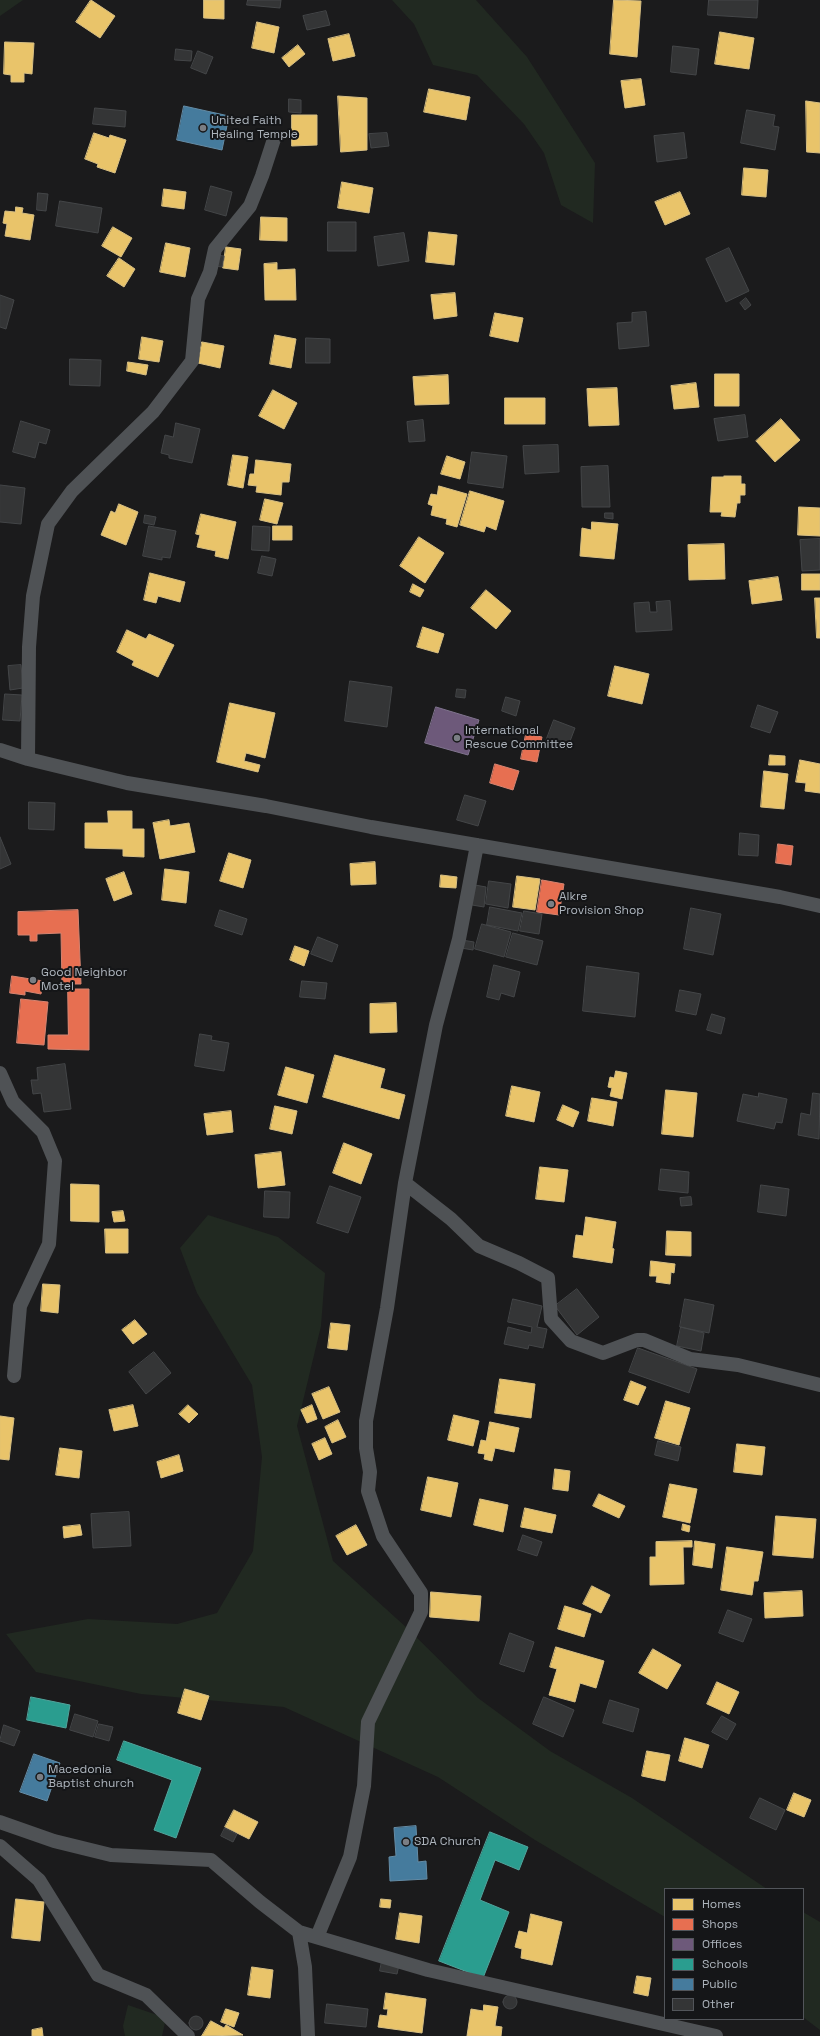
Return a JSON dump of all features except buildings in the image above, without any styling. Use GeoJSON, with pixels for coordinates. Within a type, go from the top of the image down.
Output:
{"type":"FeatureCollection","features":[{"type":"Feature","properties":{"kind":"street"},"geometry":{"type":"LineString","coordinates":[[28,759],[29,646],[32,604],[48,524],[72,491],[153,412],[192,361],[198,299],[210,272],[215,249],[250,206],[274,139]]}},
{"type":"Feature","properties":{"kind":"street"},"geometry":{"type":"LineString","coordinates":[[0,750],[28,759],[128,783],[266,806],[371,828],[773,896],[820,906]]}},
{"type":"Feature","properties":{"kind":"street"},"geometry":{"type":"LineString","coordinates":[[317,1938],[350,1857],[364,1786],[368,1722],[421,1612],[421,1593],[383,1536],[368,1491],[370,1472],[366,1448],[366,1421],[387,1308],[405,1183],[436,1024],[459,939],[477,845]]}},
{"type":"Feature","properties":{"kind":"street"},"geometry":{"type":"LineString","coordinates":[[0,1073],[13,1102],[43,1132],[55,1161],[48,1244],[20,1306],[14,1376]]}},
{"type":"Feature","properties":{"kind":"street"},"geometry":{"type":"LineString","coordinates":[[405,1183],[451,1219],[479,1246],[519,1263],[548,1278],[551,1319],[570,1341],[603,1353],[637,1340],[644,1340],[690,1359],[738,1365],[820,1385]]}},
{"type":"Feature","properties":{"kind":"street"},"geometry":{"type":"LineString","coordinates":[[0,1822],[54,1842],[111,1855],[211,1860],[299,1932],[428,1970],[716,2036]]}},
{"type":"Feature","properties":{"kind":"street"},"geometry":{"type":"LineString","coordinates":[[0,1846],[39,1880],[98,1975],[146,1995],[188,2036]]}},
{"type":"Feature","properties":{"kind":"street"},"geometry":{"type":"LineString","coordinates":[[299,1932],[305,1967],[308,2036]]}},
{"type":"Feature","properties":{"kind":"shaded area"},"geometry":{"type":"Polygon","coordinates":[[[0,0],[23,0],[0,16],[0,0]]]}},
{"type":"Feature","properties":{"kind":"shaded area"},"geometry":{"type":"Polygon","coordinates":[[[392,0],[476,0],[527,57],[595,163],[593,223],[561,205],[544,153],[524,124],[477,75],[433,65],[414,24],[392,0]]]}},
{"type":"Feature","properties":{"kind":"shaded area"},"geometry":{"type":"Polygon","coordinates":[[[208,1215],[278,1237],[325,1273],[321,1326],[297,1426],[333,1561],[407,1628],[478,1698],[550,1751],[632,1798],[766,1888],[664,1888],[664,1916],[535,1840],[438,1777],[284,1707],[141,1694],[36,1672],[6,1634],[88,1619],[177,1624],[217,1613],[253,1551],[262,1457],[252,1385],[197,1293],[180,1248],[208,1215]]]}},
{"type":"Feature","properties":{"kind":"shaded area"},"geometry":{"type":"Polygon","coordinates":[[[804,1913],[820,1922],[820,2030],[804,2018],[804,1913]]]}},
{"type":"Feature","properties":{"kind":"shaded area"},"geometry":{"type":"Polygon","coordinates":[[[128,2005],[166,2018],[162,2036],[125,2036],[123,2026],[128,2005]]]}},
{"type":"Feature","properties":{"kind":"place","name":"United Faith Healing Temple"},"geometry":{"type":"Point","coordinates":[203,128]}},
{"type":"Feature","properties":{"kind":"place","name":"International Rescue Committee"},"geometry":{"type":"Point","coordinates":[457,738]}},
{"type":"Feature","properties":{"kind":"place","name":"Alkre Provision Shop"},"geometry":{"type":"Point","coordinates":[551,904]}},
{"type":"Feature","properties":{"kind":"place","name":"Good Neighbor Motel"},"geometry":{"type":"Point","coordinates":[33,980]}},
{"type":"Feature","properties":{"kind":"place","name":"Macedonia Baptist church"},"geometry":{"type":"Point","coordinates":[40,1777]}},
{"type":"Feature","properties":{"kind":"place","name":"SDA Church"},"geometry":{"type":"Point","coordinates":[406,1842]}}]}
